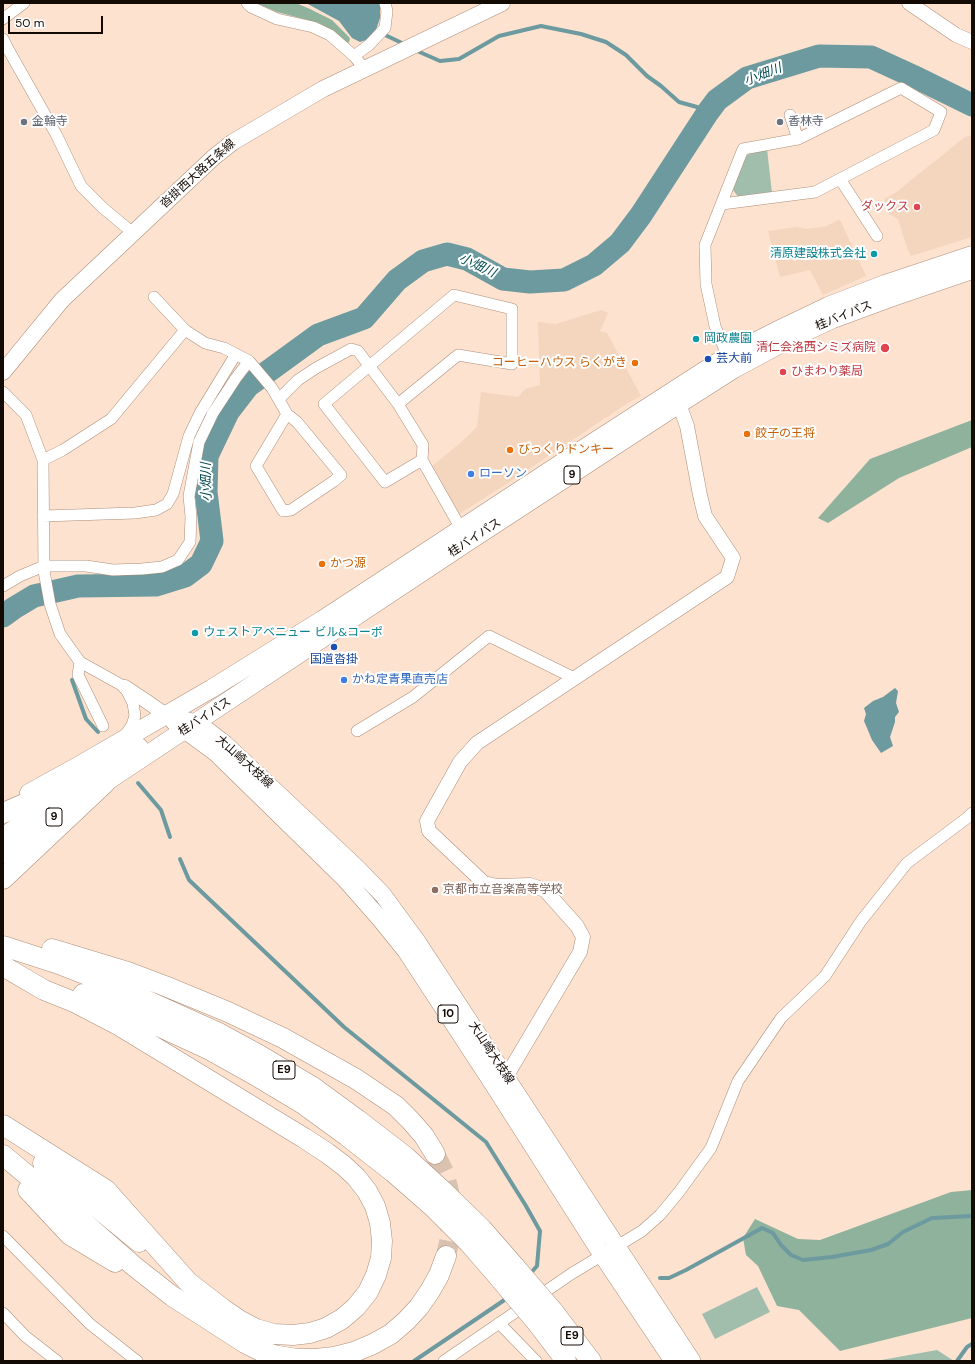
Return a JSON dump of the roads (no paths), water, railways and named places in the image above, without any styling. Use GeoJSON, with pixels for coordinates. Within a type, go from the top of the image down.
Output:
{"type":"FeatureCollection","features":[{"type":"Feature","properties":{"kind":"highway","name":"桂バイパス"},"geometry":{"type":"LineString","coordinates":[[3,855],[39,828],[106,782],[181,723],[782,328],[828,306],[885,284],[972,255]]}},
{"type":"Feature","properties":{"kind":"highway","name":"桂バイパス"},"geometry":{"type":"LineString","coordinates":[[730,363],[788,340],[833,319],[972,270]]}},
{"type":"Feature","properties":{"kind":"highway","name":"桂バイパス"},"geometry":{"type":"LineString","coordinates":[[82,772],[122,741],[181,723],[211,689],[427,552],[465,535]]}},
{"type":"Feature","properties":{"kind":"highway"},"geometry":{"type":"LineString","coordinates":[[3,813],[12,805],[181,723]]}},
{"type":"Feature","properties":{"kind":"highway"},"geometry":{"type":"LineString","coordinates":[[3,837],[82,772]]}},
{"type":"Feature","properties":{"kind":"highway"},"geometry":{"type":"LineString","coordinates":[[3,879],[106,782]]}},
{"type":"Feature","properties":{"kind":"highway"},"geometry":{"type":"LineString","coordinates":[[4,949],[92,961],[165,986],[228,1012],[276,1035],[356,1079],[396,1106],[424,1136],[435,1154]]}},
{"type":"Feature","properties":{"kind":"highway"},"geometry":{"type":"LineString","coordinates":[[3,1130],[188,1282],[223,1309],[256,1329],[274,1334],[293,1335],[310,1333],[326,1328],[342,1319],[356,1306],[368,1292],[376,1275],[381,1258],[382,1241],[380,1223],[375,1206],[367,1191],[356,1177],[343,1165],[321,1149],[120,1026],[74,1002],[44,990],[4,949]]}},
{"type":"Feature","properties":{"kind":"highway","name":"E9"},"geometry":{"type":"LineString","coordinates":[[4,949],[59,964],[168,1010],[217,1032],[313,1087],[406,1157],[482,1229],[553,1311],[591,1361]]}},
{"type":"Feature","properties":{"kind":"highway","name":"E9"},"geometry":{"type":"LineString","coordinates":[[4,949],[53,982],[108,1003],[210,1050],[302,1104],[347,1136],[433,1207],[469,1243],[538,1324],[566,1361]]}},
{"type":"Feature","properties":{"kind":"highway"},"geometry":{"type":"LineString","coordinates":[[3,1125],[106,1190],[188,1282]]}},
{"type":"Feature","properties":{"kind":"highway"},"geometry":{"type":"LineString","coordinates":[[3,1155],[172,1296]]}},
{"type":"Feature","properties":{"kind":"highway"},"geometry":{"type":"LineString","coordinates":[[3,1163],[70,1235],[172,1296],[245,1343],[278,1356],[297,1359],[334,1357],[354,1352],[373,1344],[390,1334],[406,1321],[419,1307],[439,1275],[446,1256]]}},
{"type":"Feature","properties":{"kind":"main road","name":"沓掛西大路五条線"},"geometry":{"type":"LineString","coordinates":[[3,372],[62,300],[214,157],[233,142],[323,89],[502,3]]}},
{"type":"Feature","properties":{"kind":"main road","name":"大山崎大枝線"},"geometry":{"type":"LineString","coordinates":[[181,723],[204,728],[225,744],[357,868],[383,895],[416,940],[602,1255],[673,1361]]}},
{"type":"Feature","properties":{"kind":"main road","name":"大山崎大枝線"},"geometry":{"type":"LineString","coordinates":[[500,1080],[617,1246],[692,1361]]}},
{"type":"Feature","properties":{"kind":"street"},"geometry":{"type":"LineString","coordinates":[[3,19],[24,3]]}},
{"type":"Feature","properties":{"kind":"street"},"geometry":{"type":"LineString","coordinates":[[247,3],[251,7],[277,19],[313,27],[330,35],[354,56],[365,69]]}},
{"type":"Feature","properties":{"kind":"street"},"geometry":{"type":"LineString","coordinates":[[354,56],[370,45],[385,28],[387,11],[385,3]]}},
{"type":"Feature","properties":{"kind":"street"},"geometry":{"type":"LineString","coordinates":[[910,3],[956,35],[972,42]]}},
{"type":"Feature","properties":{"kind":"street"},"geometry":{"type":"LineString","coordinates":[[3,39],[56,134],[81,186],[103,208],[133,233]]}},
{"type":"Feature","properties":{"kind":"street"},"geometry":{"type":"LineString","coordinates":[[722,204],[815,192],[934,130],[941,112],[901,88],[798,138],[743,148],[705,245],[706,284],[715,326],[730,363]]}},
{"type":"Feature","properties":{"kind":"street"},"geometry":{"type":"LineString","coordinates":[[790,116],[798,138]]}},
{"type":"Feature","properties":{"kind":"street"},"geometry":{"type":"LineString","coordinates":[[840,179],[877,236]]}},
{"type":"Feature","properties":{"kind":"street"},"geometry":{"type":"LineString","coordinates":[[398,404],[458,355],[512,364],[512,309],[454,295],[324,404],[385,482],[422,460]]}},
{"type":"Feature","properties":{"kind":"street"},"geometry":{"type":"LineString","coordinates":[[154,297],[184,330],[204,343],[224,348],[251,363],[272,388],[287,414],[297,422],[341,475],[291,510],[283,511],[256,466],[287,414]]}},
{"type":"Feature","properties":{"kind":"street"},"geometry":{"type":"LineString","coordinates":[[43,460],[63,450],[111,419],[184,330]]}},
{"type":"Feature","properties":{"kind":"street"},"geometry":{"type":"LineString","coordinates":[[279,399],[298,380],[316,368],[351,349],[358,352],[398,404],[422,445],[422,460],[465,535]]}},
{"type":"Feature","properties":{"kind":"street"},"geometry":{"type":"LineString","coordinates":[[44,516],[156,510],[167,504],[173,494],[189,436],[200,413],[236,354]]}},
{"type":"Feature","properties":{"kind":"street"},"geometry":{"type":"LineString","coordinates":[[3,586],[20,576],[44,568],[86,566],[113,570],[142,569],[162,567],[178,560],[190,542],[191,517],[189,496],[199,442],[213,413],[236,378],[251,363]]}},
{"type":"Feature","properties":{"kind":"street"},"geometry":{"type":"LineString","coordinates":[[3,392],[26,415],[43,460],[44,568],[50,604],[60,634],[80,662],[181,723]]}},
{"type":"Feature","properties":{"kind":"street"},"geometry":{"type":"LineString","coordinates":[[500,1080],[580,952],[583,937],[578,926],[546,890],[530,885],[497,886],[484,883],[429,831],[427,821],[460,762],[477,743],[726,577],[733,558],[705,516],[687,426],[676,398]]}},
{"type":"Feature","properties":{"kind":"street"},"geometry":{"type":"LineString","coordinates":[[357,731],[413,697],[489,636],[574,678]]}},
{"type":"Feature","properties":{"kind":"street"},"geometry":{"type":"LineString","coordinates":[[80,662],[78,675],[103,726]]}},
{"type":"Feature","properties":{"kind":"street"},"geometry":{"type":"LineString","coordinates":[[122,741],[132,725],[135,716],[133,703],[125,688]]}},
{"type":"Feature","properties":{"kind":"street"},"geometry":{"type":"LineString","coordinates":[[444,1361],[571,1274],[642,1231],[660,1215],[711,1148],[738,1081],[781,1018],[826,976],[861,921],[907,863],[972,813]]}},
{"type":"Feature","properties":{"kind":"street"},"geometry":{"type":"LineString","coordinates":[[3,1236],[90,1324],[137,1361]]}},
{"type":"Feature","properties":{"kind":"street"},"geometry":{"type":"LineString","coordinates":[[3,1313],[25,1336],[57,1361]]}},
{"type":"Feature","properties":{"kind":"street"},"geometry":{"type":"LineString","coordinates":[[499,1323],[536,1361]]}},
{"type":"Feature","properties":{"kind":"water"},"geometry":{"type":"Polygon","coordinates":[[[306,3],[379,3],[380,18],[376,30],[369,39],[360,42],[352,38],[339,21],[306,3]]]}},
{"type":"Feature","properties":{"kind":"water"},"geometry":{"type":"Polygon","coordinates":[[[895,688],[898,691],[896,703],[899,712],[895,717],[895,722],[890,737],[893,746],[881,753],[872,740],[864,721],[866,714],[864,708],[895,688]]]}},
{"type":"Feature","properties":{"kind":"waterway"},"geometry":{"type":"LineString","coordinates":[[415,50],[440,61],[459,59],[499,36],[541,26],[581,34],[606,42],[626,55],[647,76],[679,102],[708,112]]}},
{"type":"Feature","properties":{"kind":"waterway"},"geometry":{"type":"LineString","coordinates":[[381,33],[406,45]]}},
{"type":"Feature","properties":{"kind":"waterway","name":"小畑川"},"geometry":{"type":"LineString","coordinates":[[3,616],[34,596],[78,586],[156,585],[185,576],[201,564],[212,541],[206,492],[207,456],[228,412],[248,386],[318,335],[364,318],[397,280],[423,261],[447,254],[467,259],[503,279],[530,282],[564,280],[594,265],[620,243],[641,215],[717,100],[747,78],[819,56],[871,57],[972,105]]}},
{"type":"Feature","properties":{"kind":"waterway"},"geometry":{"type":"LineString","coordinates":[[72,680],[86,719],[98,732]]}},
{"type":"Feature","properties":{"kind":"waterway"},"geometry":{"type":"LineString","coordinates":[[138,783],[161,810],[170,837]]}},
{"type":"Feature","properties":{"kind":"waterway"},"geometry":{"type":"LineString","coordinates":[[180,859],[189,880],[344,1027],[486,1142],[540,1231],[537,1266],[529,1275]]}},
{"type":"Feature","properties":{"kind":"waterway"},"geometry":{"type":"LineString","coordinates":[[660,1278],[669,1278],[686,1270],[762,1228],[773,1233],[781,1245],[791,1255],[803,1260],[832,1257],[871,1250],[888,1244],[903,1232],[932,1218],[972,1216]]}},
{"type":"Feature","properties":{"kind":"waterway"},"geometry":{"type":"LineString","coordinates":[[414,1361],[507,1297]]}},
{"type":"Feature","properties":{"kind":"waterway"},"geometry":{"type":"LineString","coordinates":[[957,1361],[967,1347],[972,1344]]}},
{"type":"Feature","properties":{"kind":"tunnel"},"geometry":{"type":"LineString","coordinates":[[435,1154],[444,1172],[449,1191],[451,1214],[450,1238],[446,1256]]}},
{"type":"Feature","properties":{"kind":"place","name":"金輪寺"},"geometry":{"type":"Point","coordinates":[24,122]}},
{"type":"Feature","properties":{"kind":"place","name":"香林寺"},"geometry":{"type":"Point","coordinates":[780,122]}},
{"type":"Feature","properties":{"kind":"place","name":"ダックス"},"geometry":{"type":"Point","coordinates":[917,207]}},
{"type":"Feature","properties":{"kind":"place","name":"清原建設株式会社"},"geometry":{"type":"Point","coordinates":[874,254]}},
{"type":"Feature","properties":{"kind":"place","name":"岡政農園"},"geometry":{"type":"Point","coordinates":[696,339]}},
{"type":"Feature","properties":{"kind":"place","name":"清仁会洛西シミズ病院"},"geometry":{"type":"Point","coordinates":[885,348]}},
{"type":"Feature","properties":{"kind":"place","name":"芸大前"},"geometry":{"type":"Point","coordinates":[708,359]}},
{"type":"Feature","properties":{"kind":"place","name":"コーヒーハウス らくがき"},"geometry":{"type":"Point","coordinates":[635,363]}},
{"type":"Feature","properties":{"kind":"place","name":"ひまわり薬局"},"geometry":{"type":"Point","coordinates":[783,372]}},
{"type":"Feature","properties":{"kind":"place","name":"餃子の王将"},"geometry":{"type":"Point","coordinates":[747,434]}},
{"type":"Feature","properties":{"kind":"place","name":"びっくりドンキー"},"geometry":{"type":"Point","coordinates":[510,450]}},
{"type":"Feature","properties":{"kind":"place","name":"ローソン"},"geometry":{"type":"Point","coordinates":[471,474]}},
{"type":"Feature","properties":{"kind":"place","name":"かつ源"},"geometry":{"type":"Point","coordinates":[322,564]}},
{"type":"Feature","properties":{"kind":"place","name":"ウェストアベニュー ビル&コーポ"},"geometry":{"type":"Point","coordinates":[195,633]}},
{"type":"Feature","properties":{"kind":"place","name":"国道沓掛"},"geometry":{"type":"Point","coordinates":[334,647]}},
{"type":"Feature","properties":{"kind":"place","name":"かね定青果直売店"},"geometry":{"type":"Point","coordinates":[344,680]}},
{"type":"Feature","properties":{"kind":"place","name":"京都市立音楽高等学校"},"geometry":{"type":"Point","coordinates":[435,890]}}]}
